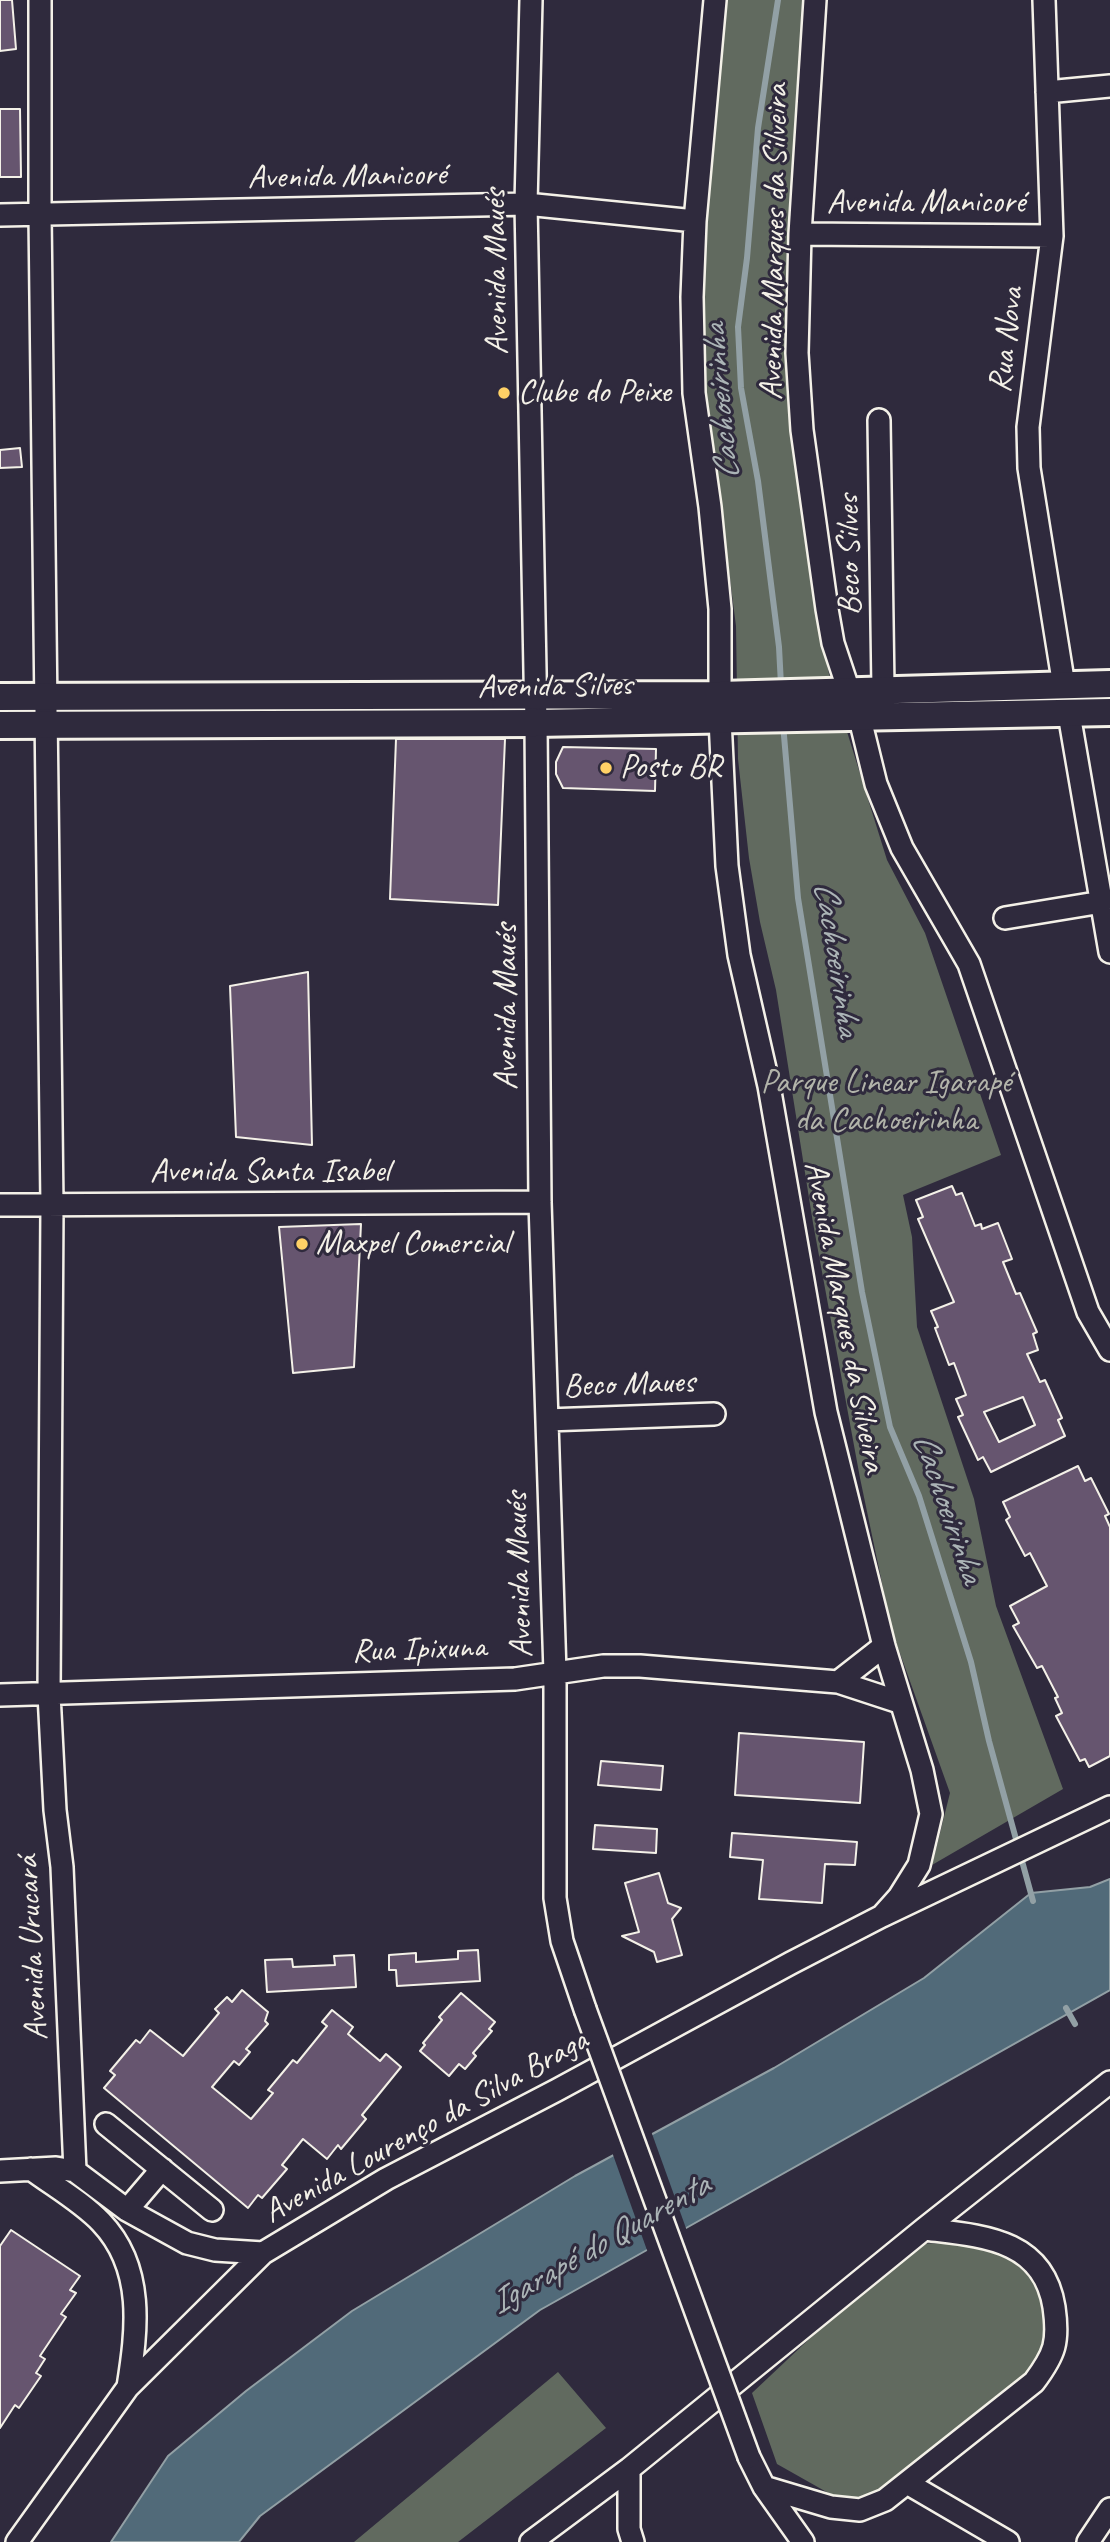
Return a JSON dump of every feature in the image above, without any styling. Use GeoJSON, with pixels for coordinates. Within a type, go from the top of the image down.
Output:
{"type":"FeatureCollection","features":[{"type":"Feature","properties":{"kind":"main road","name":"Avenida Silves"},"geometry":{"type":"LineString","coordinates":[[846,704],[883,689],[1110,684]]}},
{"type":"Feature","properties":{"kind":"main road","name":"Avenida Silves"},"geometry":{"type":"LineString","coordinates":[[0,696],[535,696],[730,707]]}},
{"type":"Feature","properties":{"kind":"main road","name":"Avenida Silves"},"geometry":{"type":"LineString","coordinates":[[0,725],[536,723],[730,707],[846,704],[1069,714],[1110,712]]}},
{"type":"Feature","properties":{"kind":"street","name":"Avenida Urucará"},"geometry":{"type":"LineString","coordinates":[[40,0],[51,1205],[49,1694],[55,1810],[62,1867],[75,2171]]}},
{"type":"Feature","properties":{"kind":"street","name":"Avenida Maués"},"geometry":{"type":"LineString","coordinates":[[531,0],[526,204],[536,723],[540,1202],[555,1673],[555,1898],[562,1941],[585,2009],[749,2457],[764,2487],[803,2542]]}},
{"type":"Feature","properties":{"kind":"street","name":"Avenida Marques da Silveira"},"geometry":{"type":"LineString","coordinates":[[715,0],[695,220],[692,297],[694,393],[716,561],[730,707],[727,866],[739,955],[769,1086],[826,1412],[884,1646],[922,1770],[931,1814],[919,1866],[899,1897],[882,1916]]}},
{"type":"Feature","properties":{"kind":"street","name":"Avenida Marques da Silveira"},"geometry":{"type":"LineString","coordinates":[[815,0],[800,234],[797,353],[803,430],[827,609],[846,704],[902,848],[969,964],[1088,1312],[1110,1350]]}},
{"type":"Feature","properties":{"kind":"street","name":"Rua Nova"},"geometry":{"type":"LineString","coordinates":[[1044,0],[1052,236],[1028,427],[1029,468],[1064,686]]}},
{"type":"Feature","properties":{"kind":"street"},"geometry":{"type":"LineString","coordinates":[[1046,92],[1110,86]]}},
{"type":"Feature","properties":{"kind":"street","name":"Avenida Manicoré"},"geometry":{"type":"LineString","coordinates":[[0,215],[526,204],[695,220]]}},
{"type":"Feature","properties":{"kind":"street","name":"Avenida Manicoré"},"geometry":{"type":"LineString","coordinates":[[800,234],[1052,236]]}},
{"type":"Feature","properties":{"kind":"street","name":"Beco Silves"},"geometry":{"type":"LineString","coordinates":[[879,420],[883,689]]}},
{"type":"Feature","properties":{"kind":"street"},"geometry":{"type":"LineString","coordinates":[[1069,714],[1110,952]]}},
{"type":"Feature","properties":{"kind":"street"},"geometry":{"type":"LineString","coordinates":[[1005,918],[1102,902]]}},
{"type":"Feature","properties":{"kind":"street","name":"Avenida Santa Isabel"},"geometry":{"type":"LineString","coordinates":[[0,1205],[540,1202]]}},
{"type":"Feature","properties":{"kind":"street","name":"Beco Maues"},"geometry":{"type":"LineString","coordinates":[[547,1420],[714,1414]]}},
{"type":"Feature","properties":{"kind":"street"},"geometry":{"type":"LineString","coordinates":[[838,1682],[884,1646]]}},
{"type":"Feature","properties":{"kind":"street","name":"Rua Ipixuna"},"geometry":{"type":"LineString","coordinates":[[0,1695],[515,1679],[603,1666],[640,1666],[838,1682],[899,1702]]}},
{"type":"Feature","properties":{"kind":"street","name":"Avenida Lourenço da Silva Braga"},"geometry":{"type":"LineString","coordinates":[[17,2542],[128,2387],[263,2253],[386,2179],[882,1916],[1110,1807]]}},
{"type":"Feature","properties":{"kind":"street"},"geometry":{"type":"LineString","coordinates":[[531,2542],[629,2469],[1110,2082]]}},
{"type":"Feature","properties":{"kind":"street"},"geometry":{"type":"LineString","coordinates":[[106,2124],[212,2210]]}},
{"type":"Feature","properties":{"kind":"street"},"geometry":{"type":"LineString","coordinates":[[0,2171],[56,2168],[75,2171],[127,2210],[187,2244],[215,2250],[263,2253]]}},
{"type":"Feature","properties":{"kind":"street"},"geometry":{"type":"LineString","coordinates":[[31,2169],[101,2221],[119,2246],[132,2276],[136,2316],[128,2387]]}},
{"type":"Feature","properties":{"kind":"street"},"geometry":{"type":"LineString","coordinates":[[127,2210],[162,2169]]}},
{"type":"Feature","properties":{"kind":"street"},"geometry":{"type":"LineString","coordinates":[[764,2487],[831,2507],[860,2510],[885,2500],[1034,2382],[1052,2359],[1057,2330],[1051,2288],[1039,2266],[1012,2247],[978,2236],[924,2229]]}},
{"type":"Feature","properties":{"kind":"street"},"geometry":{"type":"LineString","coordinates":[[629,2469],[629,2529],[633,2542]]}},
{"type":"Feature","properties":{"kind":"street"},"geometry":{"type":"LineString","coordinates":[[907,2483],[1008,2542]]}},
{"type":"Feature","properties":{"kind":"street"},"geometry":{"type":"LineString","coordinates":[[1088,2542],[1110,2509]]}},
{"type":"Feature","properties":{"kind":"green space","name":"Parque Linear Igarapé da Cachoeirinha"},"geometry":{"type":"Polygon","coordinates":[[[722,0],[805,0],[789,236],[788,367],[792,435],[819,625],[829,674],[887,860],[925,933],[1001,1155],[903,1195],[912,1237],[917,1327],[974,1499],[996,1606],[1063,1789],[932,1865],[950,1793],[892,1631],[860,1478],[813,1223],[776,990],[749,858],[738,759],[736,626],[699,337],[722,0]]]}},
{"type":"Feature","properties":{"kind":"green space"},"geometry":{"type":"Polygon","coordinates":[[[944,2243],[994,2250],[1038,2278],[1051,2316],[1039,2363],[873,2500],[839,2499],[777,2464],[752,2393],[910,2244],[944,2243]]]}},
{"type":"Feature","properties":{"kind":"green space"},"geometry":{"type":"Polygon","coordinates":[[[558,2372],[606,2428],[458,2542],[354,2542],[558,2372]]]}},
{"type":"Feature","properties":{"kind":"water","name":"Igarapé do Quarenta"},"geometry":{"type":"Polygon","coordinates":[[[1110,1879],[1110,1990],[540,2310],[260,2516],[239,2542],[111,2542],[168,2456],[246,2391],[352,2311],[575,2176],[774,2068],[924,1978],[1031,1893],[1090,1887],[1110,1879]]]}},
{"type":"Feature","properties":{"kind":"pier"},"geometry":{"type":"Polygon","coordinates":[[[651,2131],[687,2231],[648,2253],[612,2152],[651,2131]]]}},
{"type":"Feature","properties":{"kind":"building"},"geometry":{"type":"Polygon","coordinates":[[[0,0],[12,0],[16,49],[0,51],[0,0]]]}},
{"type":"Feature","properties":{"kind":"building"},"geometry":{"type":"Polygon","coordinates":[[[0,109],[20,109],[21,177],[0,177],[0,109]]]}},
{"type":"Feature","properties":{"kind":"building"},"geometry":{"type":"Polygon","coordinates":[[[20,448],[22,467],[0,468],[0,450],[20,448]]]}},
{"type":"Feature","properties":{"kind":"building"},"geometry":{"type":"Polygon","coordinates":[[[396,739],[505,739],[498,905],[390,899],[396,739]]]}},
{"type":"Feature","properties":{"kind":"building","name":"Posto BR"},"geometry":{"type":"Polygon","coordinates":[[[563,747],[656,749],[655,791],[563,788],[556,774],[556,762],[563,747]]]}},
{"type":"Feature","properties":{"kind":"building"},"geometry":{"type":"Polygon","coordinates":[[[308,972],[312,1145],[236,1137],[230,986],[308,972]]]}},
{"type":"Feature","properties":{"kind":"building"},"geometry":{"type":"Polygon","coordinates":[[[952,1186],[956,1195],[962,1193],[975,1226],[981,1224],[982,1229],[998,1223],[1012,1259],[1003,1262],[1016,1294],[1020,1293],[1037,1332],[1033,1334],[1038,1350],[1027,1354],[1040,1382],[1045,1380],[1062,1418],[1058,1420],[1065,1436],[991,1472],[983,1457],[978,1460],[958,1417],[963,1415],[956,1399],[966,1395],[954,1363],[949,1365],[931,1311],[954,1302],[918,1219],[923,1217],[916,1200],[952,1186]],[[1023,1397],[984,1412],[999,1442],[1035,1425],[1023,1397]]]}},
{"type":"Feature","properties":{"kind":"building"},"geometry":{"type":"Polygon","coordinates":[[[361,1224],[354,1367],[293,1373],[279,1227],[361,1224]]]}},
{"type":"Feature","properties":{"kind":"building"},"geometry":{"type":"Polygon","coordinates":[[[1078,1466],[1085,1481],[1091,1478],[1109,1514],[1105,1516],[1110,1527],[1110,1756],[1089,1767],[1085,1759],[1080,1761],[1056,1716],[1062,1713],[1055,1698],[1058,1697],[1042,1666],[1037,1668],[1013,1626],[1019,1623],[1010,1606],[1047,1586],[1030,1553],[1025,1556],[1006,1520],[1010,1517],[1003,1502],[1078,1466]]]}},
{"type":"Feature","properties":{"kind":"building"},"geometry":{"type":"Polygon","coordinates":[[[739,1733],[864,1742],[860,1803],[735,1795],[739,1733]]]}},
{"type":"Feature","properties":{"kind":"building"},"geometry":{"type":"Polygon","coordinates":[[[601,1761],[663,1766],[661,1790],[598,1785],[601,1761]]]}},
{"type":"Feature","properties":{"kind":"building"},"geometry":{"type":"Polygon","coordinates":[[[595,1825],[657,1829],[656,1853],[593,1849],[595,1825]]]}},
{"type":"Feature","properties":{"kind":"building"},"geometry":{"type":"Polygon","coordinates":[[[732,1833],[857,1842],[855,1865],[825,1864],[822,1903],[759,1899],[763,1860],[730,1857],[732,1833]]]}},
{"type":"Feature","properties":{"kind":"building"},"geometry":{"type":"Polygon","coordinates":[[[659,1873],[668,1903],[681,1908],[672,1919],[682,1955],[657,1962],[654,1952],[622,1936],[639,1932],[625,1883],[659,1873]]]}},
{"type":"Feature","properties":{"kind":"building"},"geometry":{"type":"Polygon","coordinates":[[[478,1950],[480,1981],[397,1986],[396,1970],[389,1970],[389,1955],[416,1953],[416,1962],[458,1959],[458,1951],[478,1950]]]}},
{"type":"Feature","properties":{"kind":"building"},"geometry":{"type":"Polygon","coordinates":[[[354,1955],[356,1987],[267,1992],[265,1960],[292,1959],[293,1967],[335,1965],[334,1956],[354,1955]]]}},
{"type":"Feature","properties":{"kind":"building"},"geometry":{"type":"Polygon","coordinates":[[[242,1990],[268,2012],[265,2021],[268,2024],[246,2049],[250,2052],[239,2065],[234,2061],[212,2087],[251,2119],[273,2093],[268,2090],[293,2060],[297,2063],[327,2026],[322,2022],[332,2010],[353,2027],[348,2034],[380,2061],[386,2054],[401,2067],[362,2115],[366,2119],[341,2149],[338,2145],[327,2159],[303,2139],[282,2165],[287,2169],[262,2198],[258,2195],[248,2208],[104,2088],[115,2075],[110,2071],[136,2040],[140,2043],[150,2030],[183,2056],[219,2013],[215,2009],[227,1997],[232,2002],[242,1990]]]}},
{"type":"Feature","properties":{"kind":"building"},"geometry":{"type":"Polygon","coordinates":[[[461,1993],[495,2022],[489,2029],[492,2031],[473,2053],[476,2056],[465,2069],[459,2064],[449,2076],[420,2051],[425,2045],[423,2043],[442,2020],[439,2017],[461,1993]]]}},
{"type":"Feature","properties":{"kind":"building"},"geometry":{"type":"Polygon","coordinates":[[[11,2230],[80,2276],[70,2290],[76,2293],[61,2314],[66,2317],[40,2356],[45,2359],[36,2373],[41,2376],[19,2408],[15,2405],[0,2428],[0,2246],[11,2230]]]}},
{"type":"Feature","properties":{"kind":"waterway","name":"Cachoeirinha"},"geometry":{"type":"LineString","coordinates":[[778,0],[758,128],[738,327],[741,388],[758,481],[779,647],[781,685]]}},
{"type":"Feature","properties":{"kind":"waterway","name":"Cachoeirinha"},"geometry":{"type":"LineString","coordinates":[[783,724],[798,898],[862,1292],[890,1427],[919,1496],[971,1662],[989,1741],[1033,1901]]}},
{"type":"Feature","properties":{"kind":"waterway"},"geometry":{"type":"LineString","coordinates":[[1066,2008],[1075,2024]]}},
{"type":"Feature","properties":{"kind":"place","name":"Clube do Peixe"},"geometry":{"type":"Point","coordinates":[504,393]}},
{"type":"Feature","properties":{"kind":"place","name":"Posto BR"},"geometry":{"type":"Point","coordinates":[606,768]}},
{"type":"Feature","properties":{"kind":"place","name":"Maxpel Comercial"},"geometry":{"type":"Point","coordinates":[302,1244]}}]}
